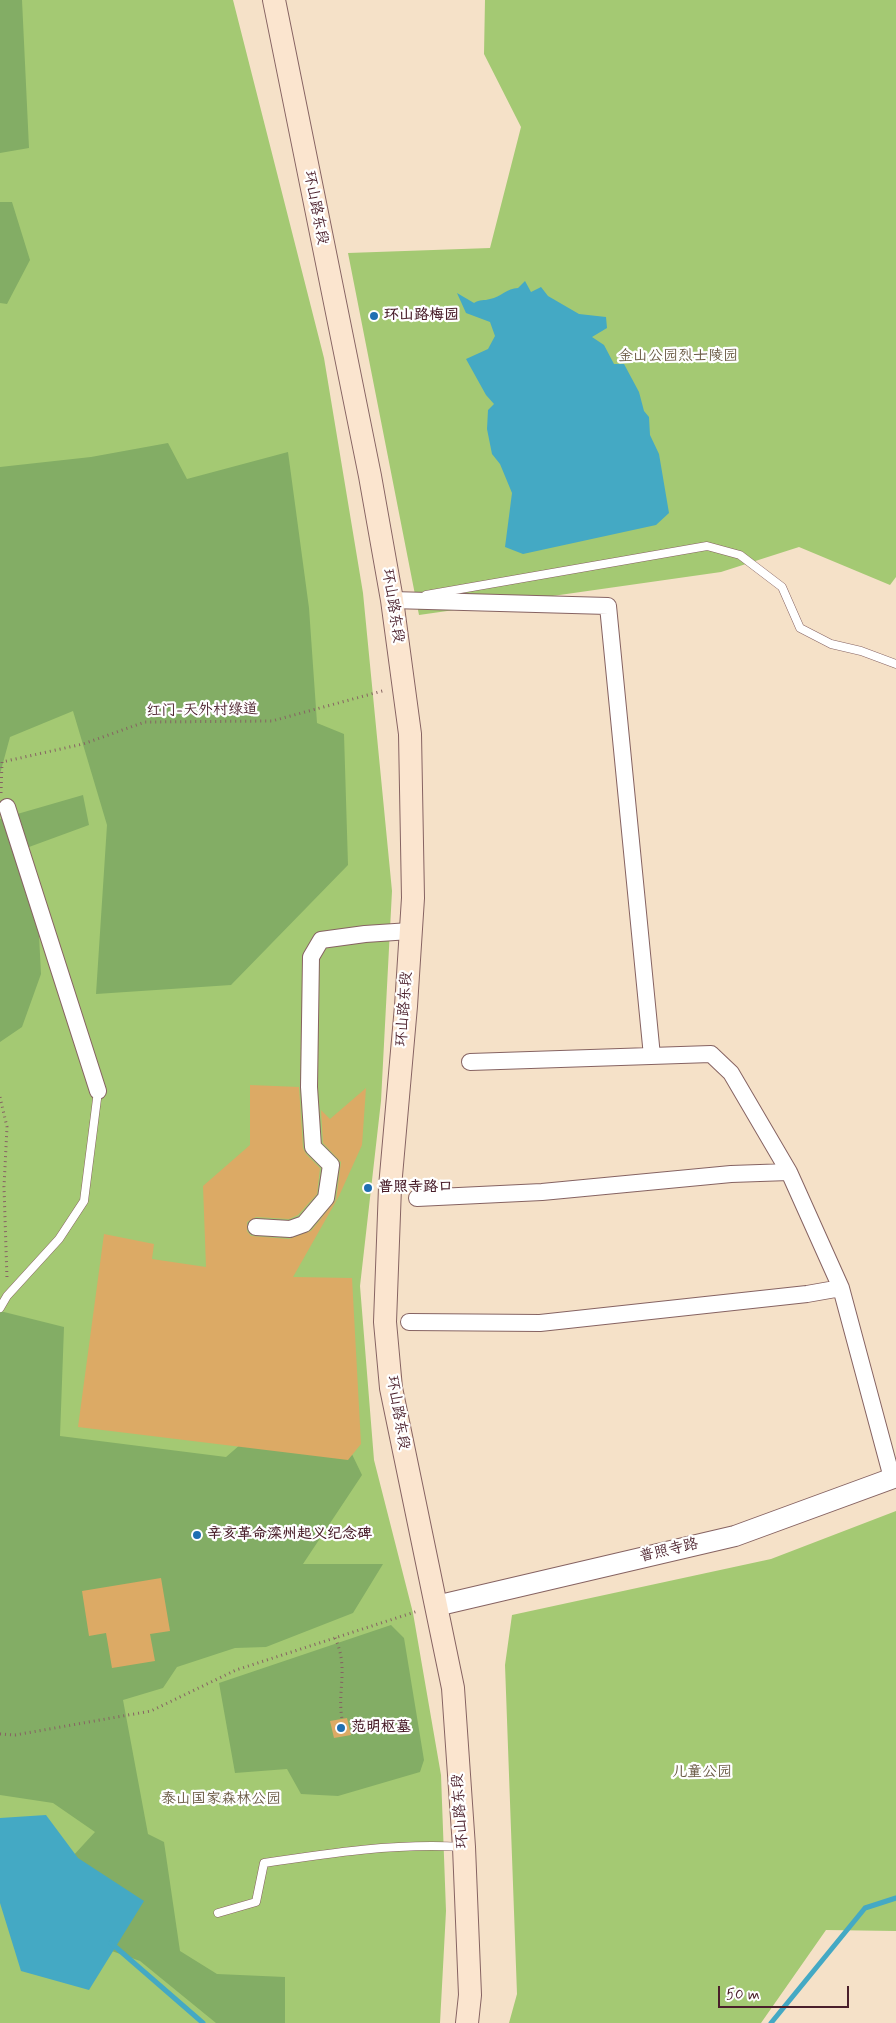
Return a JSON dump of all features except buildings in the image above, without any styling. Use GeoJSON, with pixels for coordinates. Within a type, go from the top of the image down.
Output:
{"type":"FeatureCollection","features":[{"type":"Feature","properties":{"kind":"main road","name":"环山路东段"},"geometry":{"type":"LineString","coordinates":[[274,0],[368,467],[392,600],[410,734],[412,898],[390,1187],[385,1322],[391,1388],[402,1450],[423,1536],[453,1688],[464,1847],[470,1995],[467,2023]]}},
{"type":"Feature","properties":{"kind":"street"},"geometry":{"type":"LineString","coordinates":[[392,600],[608,606],[652,1056]]}},
{"type":"Feature","properties":{"kind":"street"},"geometry":{"type":"LineString","coordinates":[[4,804],[98,1091]]}},
{"type":"Feature","properties":{"kind":"street"},"geometry":{"type":"LineString","coordinates":[[256,1227],[290,1229],[304,1224],[326,1198],[331,1166],[313,1147],[309,1087],[311,957],[321,940],[365,934],[410,931]]}},
{"type":"Feature","properties":{"kind":"street"},"geometry":{"type":"LineString","coordinates":[[470,1062],[711,1054],[731,1073],[789,1172],[841,1288],[894,1478]]}},
{"type":"Feature","properties":{"kind":"street"},"geometry":{"type":"LineString","coordinates":[[417,1198],[542,1192],[731,1174],[789,1172]]}},
{"type":"Feature","properties":{"kind":"street"},"geometry":{"type":"LineString","coordinates":[[409,1322],[540,1323],[807,1294],[841,1288]]}},
{"type":"Feature","properties":{"kind":"street","name":"普照寺路"},"geometry":{"type":"LineString","coordinates":[[436,1606],[735,1536],[894,1478]]}},
{"type":"Feature","properties":{"kind":"lane"},"geometry":{"type":"LineString","coordinates":[[392,600],[707,546],[740,555],[782,587],[800,628],[831,644],[861,651],[896,664]]}},
{"type":"Feature","properties":{"kind":"lane"},"geometry":{"type":"LineString","coordinates":[[0,1308],[7,1296],[59,1239],[84,1201],[98,1091]]}},
{"type":"Feature","properties":{"kind":"lane"},"geometry":{"type":"LineString","coordinates":[[218,1913],[256,1902],[264,1863],[330,1853],[417,1846],[464,1847]]}},
{"type":"Feature","properties":{"kind":"path","name":"红门-天外村绿道"},"geometry":{"type":"LineString","coordinates":[[2,762],[83,744],[145,722],[272,721],[403,685]]}},
{"type":"Feature","properties":{"kind":"path"},"geometry":{"type":"LineString","coordinates":[[0,758],[2,762],[4,804]]}},
{"type":"Feature","properties":{"kind":"path"},"geometry":{"type":"LineString","coordinates":[[0,1097],[7,1127],[4,1187],[7,1296]]}},
{"type":"Feature","properties":{"kind":"path"},"geometry":{"type":"LineString","coordinates":[[0,1734],[15,1735],[151,1711],[236,1670],[436,1606]]}},
{"type":"Feature","properties":{"kind":"path"},"geometry":{"type":"LineString","coordinates":[[335,1638],[340,1649],[343,1682],[340,1712],[342,1719]]}},
{"type":"Feature","properties":{"kind":"green space","name":"泰山国家森林公园"},"geometry":{"type":"Polygon","coordinates":[[[0,0],[233,0],[324,358],[363,593],[392,891],[381,1101],[360,1286],[374,1460],[413,1613],[441,1775],[446,1911],[440,2023],[0,2023],[0,0]]]}},
{"type":"Feature","properties":{"kind":"green space"},"geometry":{"type":"Polygon","coordinates":[[[0,0],[22,0],[29,148],[0,153],[0,0]]]}},
{"type":"Feature","properties":{"kind":"green space","name":"金山公园烈士陵园"},"geometry":{"type":"Polygon","coordinates":[[[485,0],[896,0],[896,577],[890,585],[799,547],[721,572],[419,615],[348,253],[490,248],[521,127],[484,54],[485,0]]]}},
{"type":"Feature","properties":{"kind":"green space"},"geometry":{"type":"Polygon","coordinates":[[[0,202],[12,202],[30,260],[7,304],[0,303],[0,202]]]}},
{"type":"Feature","properties":{"kind":"green space"},"geometry":{"type":"Polygon","coordinates":[[[168,443],[187,479],[288,452],[309,608],[317,723],[344,734],[348,865],[231,985],[96,994],[107,825],[73,711],[10,737],[0,774],[0,467],[91,457],[168,443]]]}},
{"type":"Feature","properties":{"kind":"green space"},"geometry":{"type":"Polygon","coordinates":[[[83,795],[89,825],[29,847],[24,888],[39,935],[41,974],[22,1027],[0,1042],[0,819],[83,795]]]}},
{"type":"Feature","properties":{"kind":"green space"},"geometry":{"type":"Polygon","coordinates":[[[0,1311],[64,1327],[60,1436],[226,1457],[248,1438],[349,1448],[362,1475],[303,1564],[383,1564],[353,1613],[266,1647],[235,1648],[177,1667],[163,1688],[123,1700],[148,1834],[164,1842],[180,1951],[217,1974],[285,1977],[285,2023],[216,2023],[140,1961],[109,1950],[72,1857],[95,1832],[53,1803],[0,1795],[0,1311]]]}},
{"type":"Feature","properties":{"kind":"green space","name":"儿童公园"},"geometry":{"type":"Polygon","coordinates":[[[896,1511],[896,1931],[826,1930],[761,2023],[509,2023],[517,1994],[505,1665],[512,1615],[771,1559],[896,1511]]]}},
{"type":"Feature","properties":{"kind":"green space"},"geometry":{"type":"Polygon","coordinates":[[[391,1625],[404,1638],[424,1760],[420,1772],[338,1796],[301,1794],[287,1769],[235,1773],[219,1683],[391,1625]]]}},
{"type":"Feature","properties":{"kind":"water"},"geometry":{"type":"Polygon","coordinates":[[[525,281],[531,292],[541,287],[548,296],[579,314],[606,317],[607,328],[592,337],[604,345],[614,364],[624,364],[639,392],[644,411],[649,417],[650,435],[659,454],[669,513],[656,525],[523,554],[505,547],[512,493],[500,464],[492,454],[487,429],[488,410],[494,404],[486,395],[466,359],[488,349],[495,336],[490,322],[466,313],[457,293],[474,303],[494,298],[511,289],[518,288],[525,281]]]}},
{"type":"Feature","properties":{"kind":"water"},"geometry":{"type":"Polygon","coordinates":[[[46,1815],[78,1858],[144,1901],[89,1990],[21,1971],[0,1903],[0,1818],[46,1815]]]}},
{"type":"Feature","properties":{"kind":"waterway"},"geometry":{"type":"LineString","coordinates":[[771,2023],[865,1908],[896,1898]]}},
{"type":"Feature","properties":{"kind":"waterway"},"geometry":{"type":"LineString","coordinates":[[111,1943],[203,2023]]}},
{"type":"Feature","properties":{"kind":"place","name":"环山路梅园"},"geometry":{"type":"Point","coordinates":[374,316]}},
{"type":"Feature","properties":{"kind":"place","name":"普照寺路口"},"geometry":{"type":"Point","coordinates":[368,1188]}},
{"type":"Feature","properties":{"kind":"place","name":"辛亥革命滦州起义纪念碑"},"geometry":{"type":"Point","coordinates":[197,1535]}},
{"type":"Feature","properties":{"kind":"place","name":"范明枢墓"},"geometry":{"type":"Point","coordinates":[341,1728]}}]}
